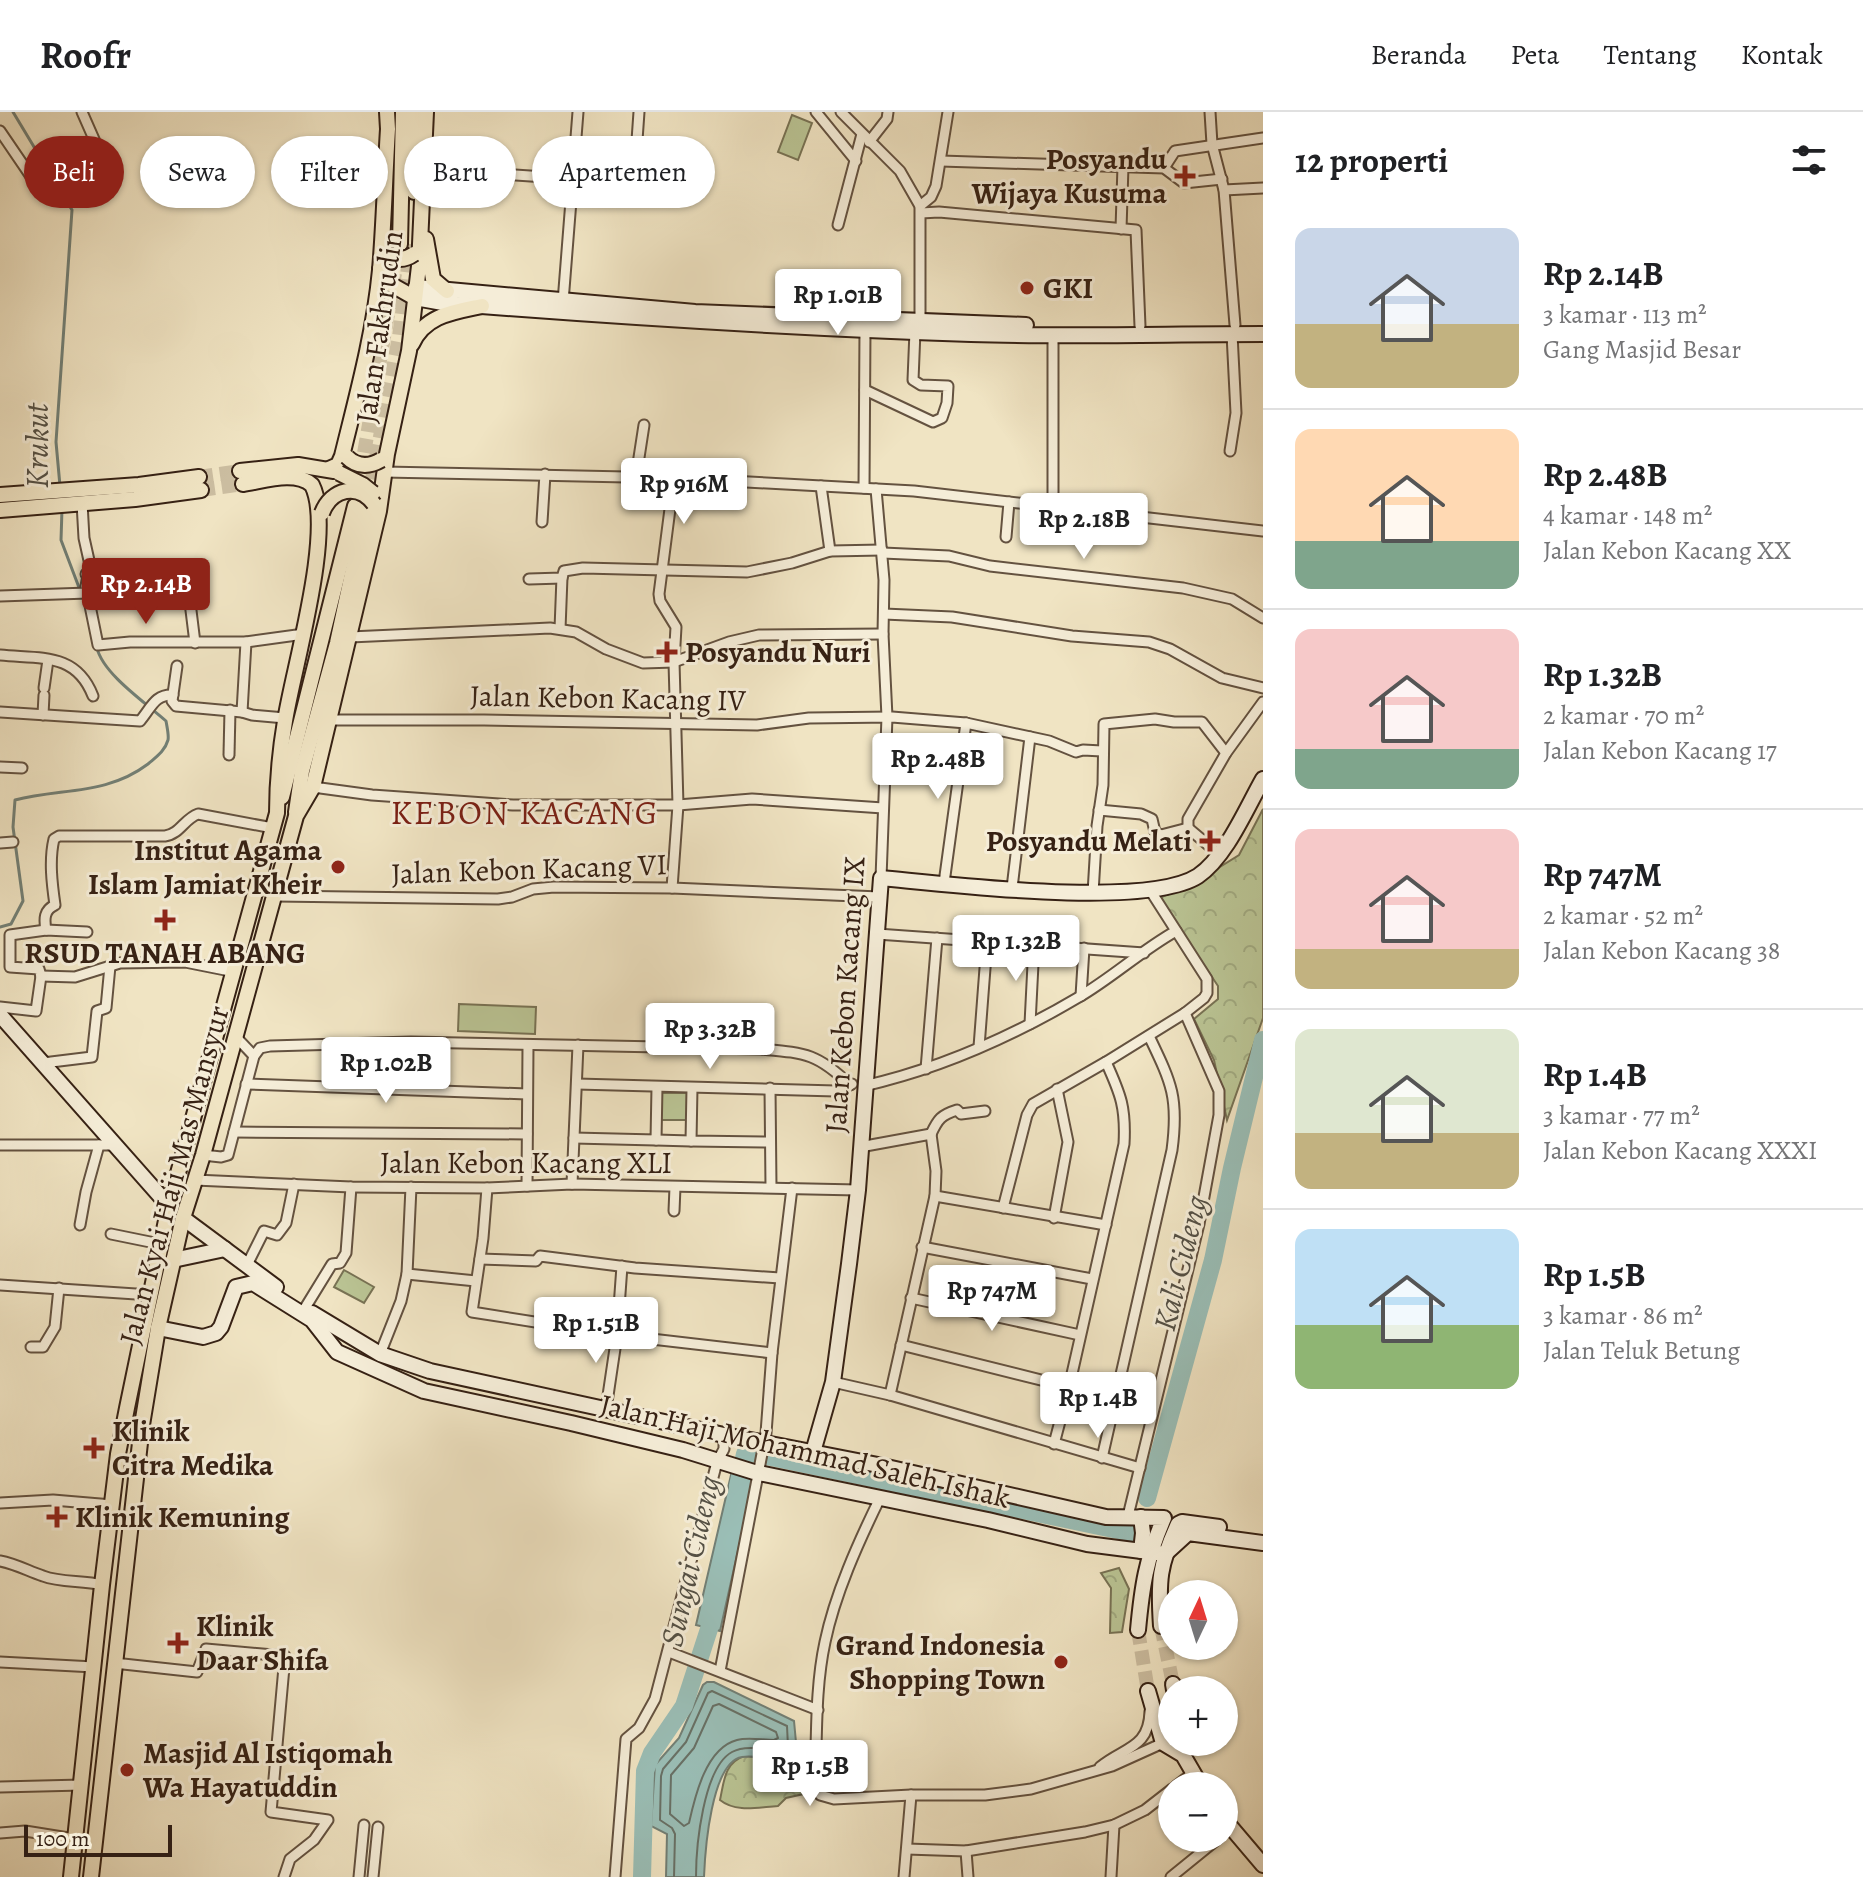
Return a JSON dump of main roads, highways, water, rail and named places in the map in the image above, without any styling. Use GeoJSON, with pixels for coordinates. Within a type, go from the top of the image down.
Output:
{"type":"FeatureCollection","features":[{"type":"Feature","properties":{"kind":"main road","name":"Jalan Fakhrudin"},"geometry":{"type":"LineString","coordinates":[[334,471],[345,454],[363,372],[383,249],[387,112]]}},
{"type":"Feature","properties":{"kind":"main road","name":"Jalan Fakhrudin"},"geometry":{"type":"LineString","coordinates":[[277,813],[384,463],[409,351],[415,293],[403,112]]}},
{"type":"Feature","properties":{"kind":"main road","name":"Jalan Fakhrudin"},"geometry":{"type":"LineString","coordinates":[[411,248],[416,112]]}},
{"type":"Feature","properties":{"kind":"main road","name":"Jalan Fakhrudin"},"geometry":{"type":"LineString","coordinates":[[411,248],[421,224],[426,112]]}},
{"type":"Feature","properties":{"kind":"main road"},"geometry":{"type":"LineString","coordinates":[[421,224],[426,234],[433,279],[447,291]]}},
{"type":"Feature","properties":{"kind":"main road"},"geometry":{"type":"LineString","coordinates":[[383,249],[395,259],[404,259],[411,248]]}},
{"type":"Feature","properties":{"kind":"main road"},"geometry":{"type":"LineString","coordinates":[[380,269],[392,285],[415,293]]}},
{"type":"Feature","properties":{"kind":"main road"},"geometry":{"type":"LineString","coordinates":[[409,351],[421,327],[429,322],[447,314],[482,306]]}},
{"type":"Feature","properties":{"kind":"main road"},"geometry":{"type":"LineString","coordinates":[[345,454],[365,466],[384,463]]}},
{"type":"Feature","properties":{"kind":"main road"},"geometry":{"type":"LineString","coordinates":[[321,518],[315,491],[307,481],[292,477],[242,477],[298,465],[334,471],[363,485],[371,504]]}},
{"type":"Feature","properties":{"kind":"main road"},"geometry":{"type":"LineString","coordinates":[[0,495],[80,499],[200,483]]}},
{"type":"Feature","properties":{"kind":"main road"},"geometry":{"type":"LineString","coordinates":[[321,518],[329,499],[342,492],[365,495],[371,504]]}},
{"type":"Feature","properties":{"kind":"main road"},"geometry":{"type":"LineString","coordinates":[[0,510],[51,499]]}},
{"type":"Feature","properties":{"kind":"main road","name":"Jalan Fakhrudin"},"geometry":{"type":"LineString","coordinates":[[296,816],[302,771],[371,504]]}},
{"type":"Feature","properties":{"kind":"main road","name":"Jalan Kyai Haji Mas Mansyur"},"geometry":{"type":"LineString","coordinates":[[91,1877],[142,1425],[158,1328],[183,1218],[296,816],[313,787],[350,637],[371,504]]}},
{"type":"Feature","properties":{"kind":"main road","name":"Jalan Kyai Haji Mas Mansyur"},"geometry":{"type":"LineString","coordinates":[[71,1877],[119,1446],[169,1206],[277,813],[277,782],[285,718],[304,634],[321,518]]}},
{"type":"Feature","properties":{"kind":"water"},"geometry":{"type":"Polygon","coordinates":[[[731,1475],[754,1479],[720,1631],[696,1625],[731,1475]]]}},
{"type":"Feature","properties":{"kind":"water"},"geometry":{"type":"Polygon","coordinates":[[[707,1682],[714,1682],[794,1721],[797,1753],[777,1759],[742,1757],[732,1763],[723,1774],[712,1810],[704,1877],[666,1877],[667,1834],[651,1826],[655,1765],[679,1738],[707,1682]]]}},
{"type":"Feature","properties":{"kind":"waterway","name":"Krukut"},"geometry":{"type":"LineString","coordinates":[[13,112],[72,210],[56,442],[60,486]]}},
{"type":"Feature","properties":{"kind":"waterway","name":"Krukut"},"geometry":{"type":"LineString","coordinates":[[62,509],[61,540],[86,606]]}},
{"type":"Feature","properties":{"kind":"waterway","name":"Krukut"},"geometry":{"type":"LineString","coordinates":[[0,927],[11,924],[23,901],[13,827],[15,800],[117,781],[148,764],[162,751],[168,740],[166,721],[116,678],[97,648]]}},
{"type":"Feature","properties":{"kind":"waterway","name":"Kali Cideng"},"geometry":{"type":"LineString","coordinates":[[1147,1498],[1213,1260],[1263,1040]]}},
{"type":"Feature","properties":{"kind":"waterway","name":"Sungai Cideng"},"geometry":{"type":"LineString","coordinates":[[738,1486],[745,1454],[752,1453],[1137,1534]]}},
{"type":"Feature","properties":{"kind":"waterway","name":"Sungai Cideng"},"geometry":{"type":"LineString","coordinates":[[642,1877],[645,1771],[652,1753],[684,1706],[714,1605]]}},
{"type":"Feature","properties":{"kind":"tunnel"},"geometry":{"type":"LineString","coordinates":[[368,500],[399,337],[411,244]]}},
{"type":"Feature","properties":{"kind":"tunnel"},"geometry":{"type":"LineString","coordinates":[[357,494],[399,250]]}},
{"type":"Feature","properties":{"kind":"tunnel"},"geometry":{"type":"LineString","coordinates":[[199,477],[240,471]]}},
{"type":"Feature","properties":{"kind":"tunnel"},"geometry":{"type":"LineString","coordinates":[[201,490],[243,484]]}},
{"type":"Feature","properties":{"kind":"tunnel"},"geometry":{"type":"LineString","coordinates":[[1138,1630],[1148,1691]]}},
{"type":"Feature","properties":{"kind":"tunnel"},"geometry":{"type":"LineString","coordinates":[[1168,1660],[1171,1676]]}},
{"type":"Feature","properties":{"kind":"place","name":"Posyandu Wijaya Kusuma"},"geometry":{"type":"Point","coordinates":[1185,176]}},
{"type":"Feature","properties":{"kind":"place","name":"GKI"},"geometry":{"type":"Point","coordinates":[1027,288]}},
{"type":"Feature","properties":{"kind":"place","name":"Posyandu Nuri"},"geometry":{"type":"Point","coordinates":[667,652]}},
{"type":"Feature","properties":{"kind":"place","name":"Posyandu Melati"},"geometry":{"type":"Point","coordinates":[1210,841]}},
{"type":"Feature","properties":{"kind":"place","name":"Institut Agama Islam Jamiat Kheir"},"geometry":{"type":"Point","coordinates":[338,867]}},
{"type":"Feature","properties":{"kind":"place","name":"RSUD TANAH ABANG"},"geometry":{"type":"Point","coordinates":[165,920]}},
{"type":"Feature","properties":{"kind":"place","name":"Klinik Citra Medika"},"geometry":{"type":"Point","coordinates":[94,1448]}},
{"type":"Feature","properties":{"kind":"place","name":"Klinik Kemuning"},"geometry":{"type":"Point","coordinates":[57,1517]}},
{"type":"Feature","properties":{"kind":"place","name":"Klinik Daar Shifa"},"geometry":{"type":"Point","coordinates":[178,1643]}},
{"type":"Feature","properties":{"kind":"place","name":"Grand Indonesia Shopping Town"},"geometry":{"type":"Point","coordinates":[1061,1662]}},
{"type":"Feature","properties":{"kind":"place","name":"Masjid Al Istiqomah Wa Hayatuddin"},"geometry":{"type":"Point","coordinates":[127,1770]}},
{"type":"Feature","properties":{"kind":"district","name":"KEBON KACANG"},"geometry":{"type":"Point","coordinates":[525,812]}}]}
